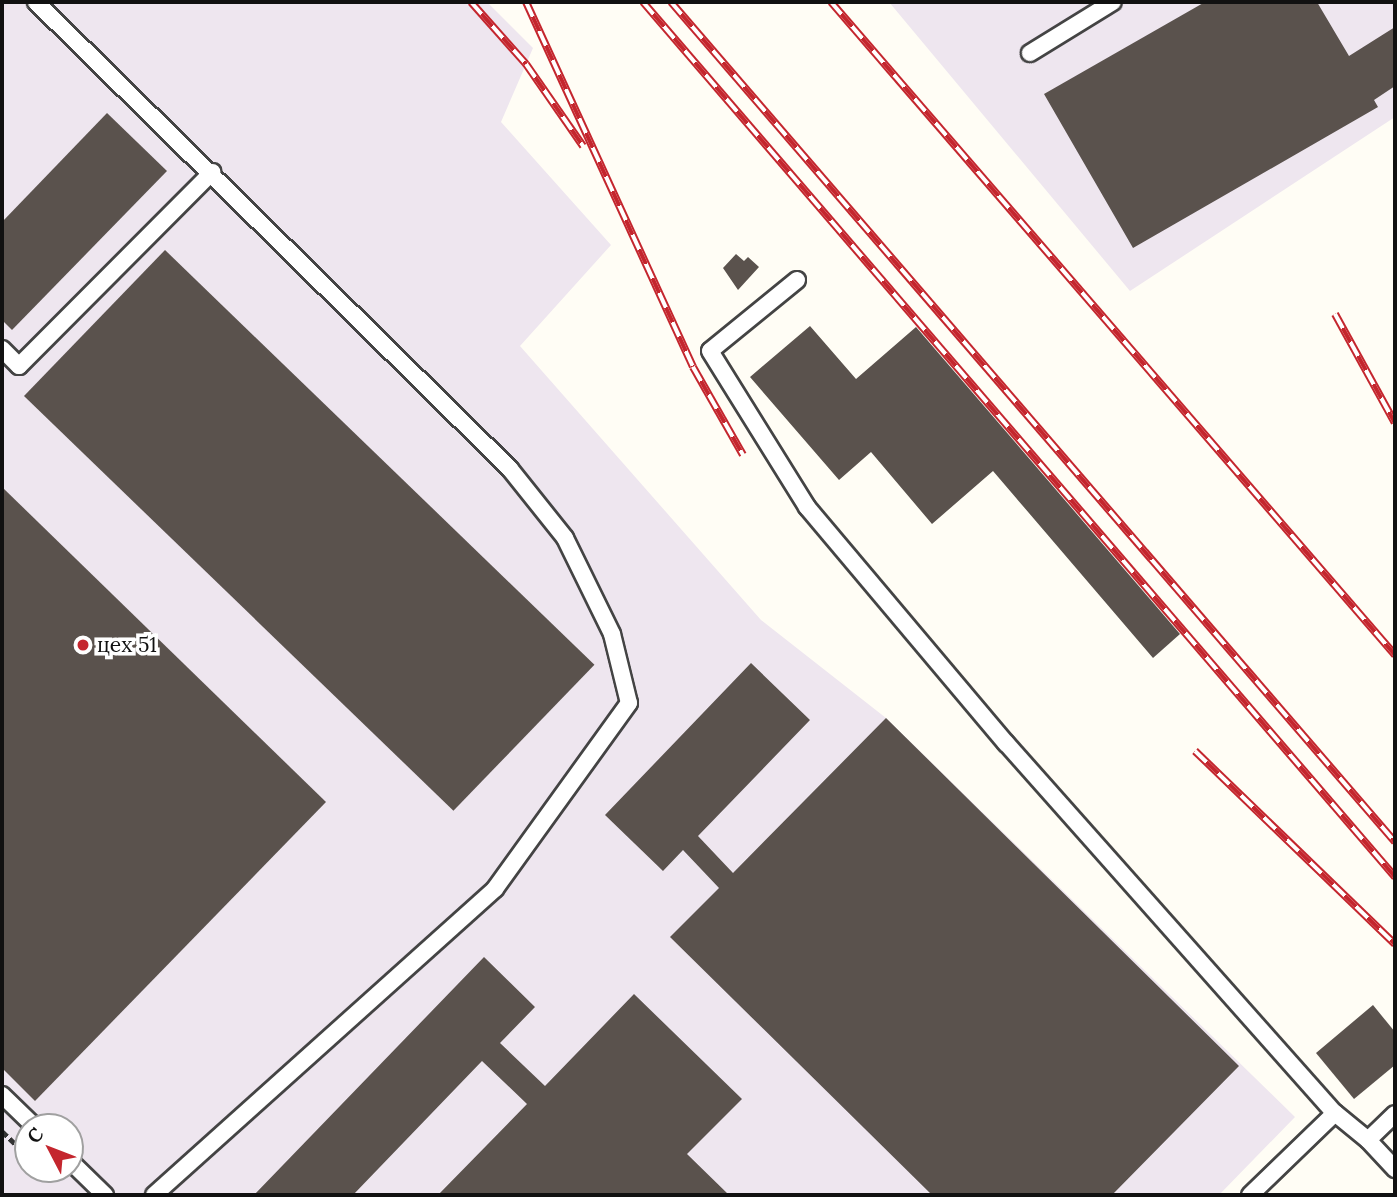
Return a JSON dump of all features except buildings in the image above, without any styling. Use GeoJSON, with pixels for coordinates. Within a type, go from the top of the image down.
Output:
{"type":"FeatureCollection","features":[{"type":"Feature","properties":{"kind":"lane"},"geometry":{"type":"LineString","coordinates":[[36,2],[212,172],[510,469],[565,538],[612,634],[629,703],[495,889],[154,1195]]}},
{"type":"Feature","properties":{"kind":"lane"},"geometry":{"type":"LineString","coordinates":[[1030,53],[1113,2]]}},
{"type":"Feature","properties":{"kind":"lane"},"geometry":{"type":"LineString","coordinates":[[2,349],[19,366],[212,172]]}},
{"type":"Feature","properties":{"kind":"lane"},"geometry":{"type":"LineString","coordinates":[[797,280],[710,351],[807,507],[1006,743],[1335,1113],[1368,1140],[1395,1169]]}},
{"type":"Feature","properties":{"kind":"lane"},"geometry":{"type":"LineString","coordinates":[[2,1095],[21,1113]]}},
{"type":"Feature","properties":{"kind":"lane"},"geometry":{"type":"LineString","coordinates":[[1250,1195],[1335,1113]]}},
{"type":"Feature","properties":{"kind":"lane"},"geometry":{"type":"LineString","coordinates":[[1368,1140],[1395,1114]]}},
{"type":"Feature","properties":{"kind":"lane"},"geometry":{"type":"LineString","coordinates":[[84,1175],[105,1195]]}},
{"type":"Feature","properties":{"kind":"shaded area"},"geometry":{"type":"Polygon","coordinates":[[[2,2],[487,2],[533,48],[501,122],[611,245],[520,346],[761,620],[886,718],[1295,1117],[1219,1195],[2,1195],[2,2]]]}},
{"type":"Feature","properties":{"kind":"shaded area"},"geometry":{"type":"Polygon","coordinates":[[[889,2],[1395,2],[1395,117],[1130,291],[889,2]]]}},
{"type":"Feature","properties":{"kind":"railway"},"geometry":{"type":"LineString","coordinates":[[471,2],[526,64],[583,146]]}},
{"type":"Feature","properties":{"kind":"railway"},"geometry":{"type":"LineString","coordinates":[[526,2],[693,367],[743,455]]}},
{"type":"Feature","properties":{"kind":"railway"},"geometry":{"type":"LineString","coordinates":[[643,2],[1395,877]]}},
{"type":"Feature","properties":{"kind":"railway"},"geometry":{"type":"LineString","coordinates":[[671,2],[1395,842]]}},
{"type":"Feature","properties":{"kind":"railway"},"geometry":{"type":"LineString","coordinates":[[831,2],[1395,655]]}},
{"type":"Feature","properties":{"kind":"railway"},"geometry":{"type":"LineString","coordinates":[[1335,314],[1395,423]]}},
{"type":"Feature","properties":{"kind":"railway"},"geometry":{"type":"LineString","coordinates":[[1195,751],[1395,944]]}},
{"type":"Feature","properties":{"kind":"place","name":"цех 51"},"geometry":{"type":"Point","coordinates":[83,645]}}]}
